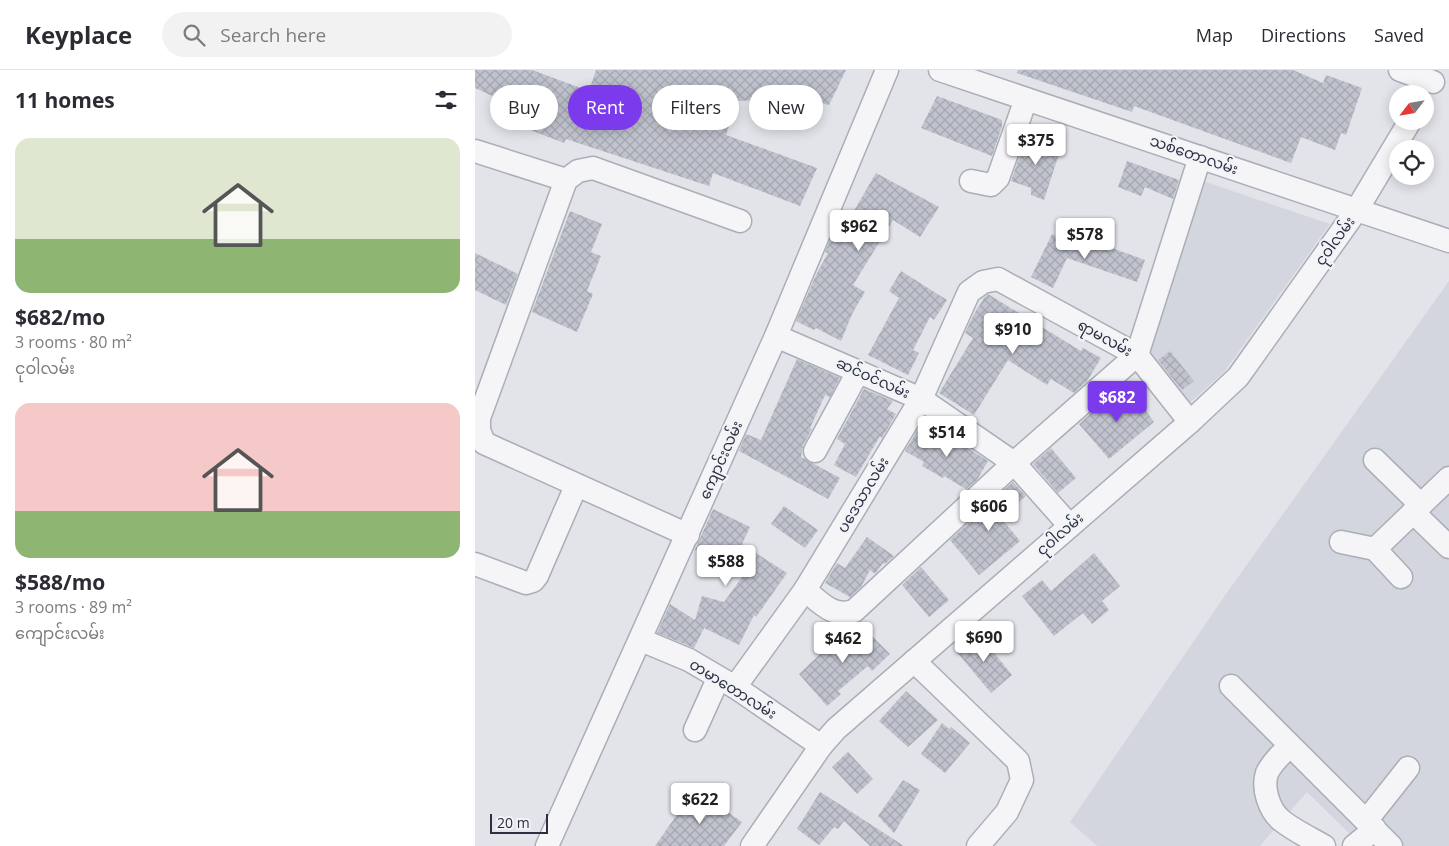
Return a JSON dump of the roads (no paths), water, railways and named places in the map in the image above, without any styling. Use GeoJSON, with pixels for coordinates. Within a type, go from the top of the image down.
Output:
{"type":"FeatureCollection","features":[{"type":"Feature","properties":{"kind":"street","name":"ကျောင်းလမ်း"},"geometry":{"type":"LineString","coordinates":[[547,846],[688,536],[776,336],[887,70]]}},
{"type":"Feature","properties":{"kind":"street","name":"သစ်တောလမ်း"},"geometry":{"type":"LineString","coordinates":[[940,70],[1449,241]]}},
{"type":"Feature","properties":{"kind":"street"},"geometry":{"type":"LineString","coordinates":[[1400,70],[1433,82]]}},
{"type":"Feature","properties":{"kind":"street"},"geometry":{"type":"LineString","coordinates":[[971,181],[991,185],[998,178],[1026,99]]}},
{"type":"Feature","properties":{"kind":"street","name":"ငုဝါလမ်း"},"geometry":{"type":"LineString","coordinates":[[752,846],[821,746],[836,730],[1190,422],[1238,377],[1357,211],[1405,130]]}},
{"type":"Feature","properties":{"kind":"street"},"geometry":{"type":"LineString","coordinates":[[475,151],[566,180]]}},
{"type":"Feature","properties":{"kind":"street"},"geometry":{"type":"LineString","coordinates":[[805,590],[833,612],[845,614],[855,611],[1014,463],[1137,355],[1200,157]]}},
{"type":"Feature","properties":{"kind":"street"},"geometry":{"type":"LineString","coordinates":[[688,536],[484,443],[479,430],[479,418],[566,180],[578,171],[593,168],[740,221]]}},
{"type":"Feature","properties":{"kind":"street","name":"ရာမလမ်း"},"geometry":{"type":"LineString","coordinates":[[998,279],[1137,355],[1190,422]]}},
{"type":"Feature","properties":{"kind":"street","name":"ပဒေသာလမ်း"},"geometry":{"type":"LineString","coordinates":[[695,730],[727,683],[805,590],[921,399],[969,292],[983,282],[998,279]]}},
{"type":"Feature","properties":{"kind":"street","name":"ဆင်ဝင်လမ်း"},"geometry":{"type":"LineString","coordinates":[[776,336],[921,399],[1014,463],[1071,526]]}},
{"type":"Feature","properties":{"kind":"street"},"geometry":{"type":"LineString","coordinates":[[815,451],[859,372]]}},
{"type":"Feature","properties":{"kind":"street"},"geometry":{"type":"LineString","coordinates":[[1375,460],[1449,547]]}},
{"type":"Feature","properties":{"kind":"street"},"geometry":{"type":"LineString","coordinates":[[1375,549],[1449,478]]}},
{"type":"Feature","properties":{"kind":"street"},"geometry":{"type":"LineString","coordinates":[[475,564],[526,583],[533,581],[537,576],[576,486]]}},
{"type":"Feature","properties":{"kind":"street"},"geometry":{"type":"LineString","coordinates":[[1341,542],[1375,549],[1401,577]]}},
{"type":"Feature","properties":{"kind":"street","name":"တမာတောလမ်း"},"geometry":{"type":"LineString","coordinates":[[641,640],[689,660],[821,746]]}},
{"type":"Feature","properties":{"kind":"street"},"geometry":{"type":"LineString","coordinates":[[914,661],[1018,761],[1022,780],[1007,812],[978,846]]}},
{"type":"Feature","properties":{"kind":"street"},"geometry":{"type":"LineString","coordinates":[[1231,686],[1391,846]]}},
{"type":"Feature","properties":{"kind":"street"},"geometry":{"type":"LineString","coordinates":[[1290,746],[1279,756],[1267,773],[1266,790],[1271,806],[1280,819],[1324,846]]}},
{"type":"Feature","properties":{"kind":"street"},"geometry":{"type":"LineString","coordinates":[[1354,846],[1371,825],[1407,768]]}}]}
